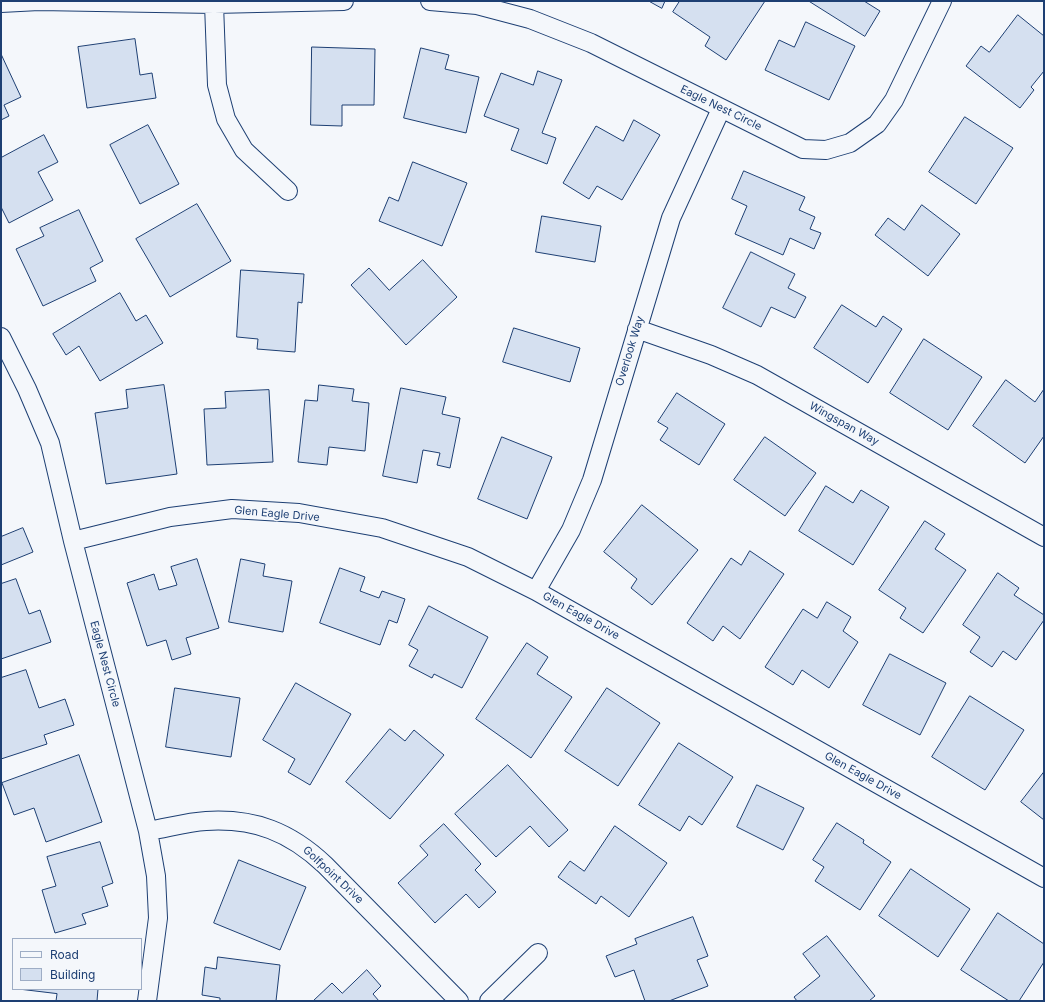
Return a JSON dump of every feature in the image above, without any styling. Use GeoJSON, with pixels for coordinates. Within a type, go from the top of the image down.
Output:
{"type":"FeatureCollection","features":[{"type":"Feature","properties":{"kind":"street"},"geometry":{"type":"LineString","coordinates":[[1,3],[39,1],[214,4],[344,1]]}},
{"type":"Feature","properties":{"kind":"street","name":"Eagle Nest Circle"},"geometry":{"type":"LineString","coordinates":[[430,1],[477,5],[530,19],[591,44],[803,149],[826,150],[850,143],[877,124],[894,100],[942,1]]}},
{"type":"Feature","properties":{"kind":"street"},"geometry":{"type":"LineString","coordinates":[[214,4],[217,85],[226,119],[244,150],[288,191]]}},
{"type":"Feature","properties":{"kind":"street","name":"Overlook Way"},"geometry":{"type":"LineString","coordinates":[[536,591],[571,530],[592,480],[672,218],[721,109]]}},
{"type":"Feature","properties":{"kind":"street","name":"Wingspan Way"},"geometry":{"type":"LineString","coordinates":[[637,329],[711,355],[757,374],[1044,536]]}},
{"type":"Feature","properties":{"kind":"street","name":"Eagle Nest Circle"},"geometry":{"type":"LineString","coordinates":[[1,336],[27,389],[50,443],[73,541],[148,831],[156,876],[158,918],[147,1001]]}},
{"type":"Feature","properties":{"kind":"street","name":"Glen Eagle Drive"},"geometry":{"type":"LineString","coordinates":[[73,541],[170,517],[232,509],[299,513],[382,528],[468,557],[536,591],[1044,878]]}},
{"type":"Feature","properties":{"kind":"street","name":"Golfpoint Drive"},"geometry":{"type":"LineString","coordinates":[[148,831],[205,821],[241,821],[275,830],[308,849],[317,857],[459,1001]]}},
{"type":"Feature","properties":{"kind":"street"},"geometry":{"type":"LineString","coordinates":[[489,1001],[538,953]]}},
{"type":"Feature","properties":{"kind":"building"},"geometry":{"type":"Polygon","coordinates":[[[649,1],[665,1],[662,8],[649,1]]]}},
{"type":"Feature","properties":{"kind":"building"},"geometry":{"type":"Polygon","coordinates":[[[680,1],[765,1],[726,60],[705,46],[710,37],[673,12],[680,1]]]}},
{"type":"Feature","properties":{"kind":"building"},"geometry":{"type":"Polygon","coordinates":[[[809,1],[864,1],[880,11],[865,36],[809,1]]]}},
{"type":"Feature","properties":{"kind":"building"},"geometry":{"type":"Polygon","coordinates":[[[1018,15],[1044,36],[1044,71],[1031,87],[1034,90],[1020,108],[966,66],[981,46],[989,52],[1018,15]]]}},
{"type":"Feature","properties":{"kind":"building"},"geometry":{"type":"Polygon","coordinates":[[[806,22],[855,46],[829,100],[765,70],[779,40],[794,47],[806,22]]]}},
{"type":"Feature","properties":{"kind":"building"},"geometry":{"type":"Polygon","coordinates":[[[135,39],[140,75],[152,73],[156,98],[87,108],[78,47],[135,39]]]}},
{"type":"Feature","properties":{"kind":"building"},"geometry":{"type":"Polygon","coordinates":[[[312,47],[375,49],[374,105],[342,105],[342,126],[311,125],[312,47]]]}},
{"type":"Feature","properties":{"kind":"building"},"geometry":{"type":"Polygon","coordinates":[[[421,48],[449,55],[445,69],[479,77],[466,133],[404,118],[421,48]]]}},
{"type":"Feature","properties":{"kind":"building"},"geometry":{"type":"Polygon","coordinates":[[[1,54],[21,97],[4,105],[9,116],[1,120],[1,54]]]}},
{"type":"Feature","properties":{"kind":"building"},"geometry":{"type":"Polygon","coordinates":[[[538,71],[562,80],[542,133],[556,138],[547,164],[511,150],[519,129],[484,116],[501,73],[533,85],[538,71]]]}},
{"type":"Feature","properties":{"kind":"building"},"geometry":{"type":"Polygon","coordinates":[[[965,117],[1013,148],[976,204],[929,172],[965,117]]]}},
{"type":"Feature","properties":{"kind":"building"},"geometry":{"type":"Polygon","coordinates":[[[634,120],[660,135],[622,200],[597,186],[589,199],[563,183],[596,126],[623,141],[634,120]]]}},
{"type":"Feature","properties":{"kind":"building"},"geometry":{"type":"Polygon","coordinates":[[[148,125],[179,184],[140,204],[110,145],[148,125]]]}},
{"type":"Feature","properties":{"kind":"building"},"geometry":{"type":"Polygon","coordinates":[[[44,135],[58,162],[38,172],[53,200],[9,223],[1,207],[1,158],[44,135]]]}},
{"type":"Feature","properties":{"kind":"building"},"geometry":{"type":"Polygon","coordinates":[[[413,162],[467,183],[442,246],[379,221],[389,197],[398,201],[413,162]]]}},
{"type":"Feature","properties":{"kind":"building"},"geometry":{"type":"Polygon","coordinates":[[[744,171],[805,197],[799,210],[815,217],[810,229],[821,233],[814,249],[790,238],[783,255],[735,234],[747,206],[732,199],[744,171]]]}},
{"type":"Feature","properties":{"kind":"building"},"geometry":{"type":"Polygon","coordinates":[[[197,204],[231,261],[170,297],[136,239],[197,204]]]}},
{"type":"Feature","properties":{"kind":"building"},"geometry":{"type":"Polygon","coordinates":[[[922,205],[960,234],[928,276],[875,235],[888,218],[904,230],[922,205]]]}},
{"type":"Feature","properties":{"kind":"building"},"geometry":{"type":"Polygon","coordinates":[[[79,210],[103,261],[90,268],[96,281],[43,306],[16,249],[44,236],[40,228],[79,210]]]}},
{"type":"Feature","properties":{"kind":"building"},"geometry":{"type":"Polygon","coordinates":[[[542,216],[601,226],[595,262],[536,252],[542,216]]]}},
{"type":"Feature","properties":{"kind":"building"},"geometry":{"type":"Polygon","coordinates":[[[751,252],[795,274],[788,288],[806,297],[795,318],[771,307],[761,327],[723,308],[751,252]]]}},
{"type":"Feature","properties":{"kind":"building"},"geometry":{"type":"Polygon","coordinates":[[[423,260],[457,297],[406,345],[351,285],[369,268],[389,290],[423,260]]]}},
{"type":"Feature","properties":{"kind":"building"},"geometry":{"type":"Polygon","coordinates":[[[241,270],[304,274],[302,303],[298,302],[295,352],[257,349],[258,339],[237,337],[241,270]]]}},
{"type":"Feature","properties":{"kind":"building"},"geometry":{"type":"Polygon","coordinates":[[[120,293],[136,321],[146,315],[163,343],[100,381],[79,346],[66,355],[53,334],[120,293]]]}},
{"type":"Feature","properties":{"kind":"building"},"geometry":{"type":"Polygon","coordinates":[[[842,305],[876,327],[883,316],[902,329],[868,383],[814,348],[842,305]]]}},
{"type":"Feature","properties":{"kind":"building"},"geometry":{"type":"Polygon","coordinates":[[[514,328],[580,348],[570,382],[503,362],[514,328]]]}},
{"type":"Feature","properties":{"kind":"building"},"geometry":{"type":"Polygon","coordinates":[[[924,339],[982,377],[948,430],[890,393],[924,339]]]}},
{"type":"Feature","properties":{"kind":"building"},"geometry":{"type":"Polygon","coordinates":[[[1006,380],[1035,402],[1044,389],[1044,436],[1025,463],[973,426],[1006,380]]]}},
{"type":"Feature","properties":{"kind":"building"},"geometry":{"type":"Polygon","coordinates":[[[164,385],[177,474],[106,484],[95,413],[128,408],[126,390],[164,385]]]}},
{"type":"Feature","properties":{"kind":"building"},"geometry":{"type":"Polygon","coordinates":[[[319,385],[354,389],[352,401],[369,403],[365,451],[329,447],[327,465],[298,462],[305,400],[317,401],[319,385]]]}},
{"type":"Feature","properties":{"kind":"building"},"geometry":{"type":"Polygon","coordinates":[[[401,388],[446,397],[442,414],[460,418],[450,468],[437,465],[440,453],[423,450],[417,483],[383,476],[401,388]]]}},
{"type":"Feature","properties":{"kind":"building"},"geometry":{"type":"Polygon","coordinates":[[[269,390],[273,462],[207,465],[204,409],[226,408],[225,392],[269,390]]]}},
{"type":"Feature","properties":{"kind":"building"},"geometry":{"type":"Polygon","coordinates":[[[677,393],[725,424],[699,465],[660,440],[668,428],[658,422],[677,393]]]}},
{"type":"Feature","properties":{"kind":"building"},"geometry":{"type":"Polygon","coordinates":[[[502,437],[552,457],[527,519],[478,499],[502,437]]]}},
{"type":"Feature","properties":{"kind":"building"},"geometry":{"type":"Polygon","coordinates":[[[765,437],[816,473],[785,516],[734,480],[765,437]]]}},
{"type":"Feature","properties":{"kind":"building"},"geometry":{"type":"Polygon","coordinates":[[[826,486],[853,503],[861,490],[889,507],[853,565],[799,531],[826,486]]]}},
{"type":"Feature","properties":{"kind":"building"},"geometry":{"type":"Polygon","coordinates":[[[642,505],[698,550],[652,605],[631,588],[637,579],[604,552],[642,505]]]}},
{"type":"Feature","properties":{"kind":"building"},"geometry":{"type":"Polygon","coordinates":[[[925,521],[945,534],[935,549],[966,570],[923,633],[900,618],[906,608],[879,590],[925,521]]]}},
{"type":"Feature","properties":{"kind":"building"},"geometry":{"type":"Polygon","coordinates":[[[23,528],[33,552],[1,565],[1,537],[23,528]]]}},
{"type":"Feature","properties":{"kind":"building"},"geometry":{"type":"Polygon","coordinates":[[[750,551],[784,574],[740,639],[723,626],[713,641],[687,623],[731,558],[741,565],[750,551]]]}},
{"type":"Feature","properties":{"kind":"building"},"geometry":{"type":"Polygon","coordinates":[[[197,559],[219,628],[186,638],[191,654],[172,660],[166,640],[147,646],[127,583],[154,574],[159,590],[177,585],[171,567],[197,559]]]}},
{"type":"Feature","properties":{"kind":"building"},"geometry":{"type":"Polygon","coordinates":[[[241,559],[265,564],[263,576],[292,581],[283,632],[229,622],[241,559]]]}},
{"type":"Feature","properties":{"kind":"building"},"geometry":{"type":"Polygon","coordinates":[[[340,568],[365,577],[360,591],[379,598],[382,591],[405,599],[397,623],[389,620],[380,645],[320,623],[340,568]]]}},
{"type":"Feature","properties":{"kind":"building"},"geometry":{"type":"Polygon","coordinates":[[[998,573],[1019,588],[1014,595],[1044,615],[1044,620],[1016,660],[1003,651],[992,667],[970,652],[980,637],[963,625],[998,573]]]}},
{"type":"Feature","properties":{"kind":"building"},"geometry":{"type":"Polygon","coordinates":[[[16,579],[29,614],[40,610],[51,642],[1,659],[1,584],[16,579]]]}},
{"type":"Feature","properties":{"kind":"building"},"geometry":{"type":"Polygon","coordinates":[[[827,602],[851,617],[843,631],[858,642],[829,688],[802,670],[793,685],[765,667],[803,609],[817,618],[827,602]]]}},
{"type":"Feature","properties":{"kind":"building"},"geometry":{"type":"Polygon","coordinates":[[[429,606],[488,637],[462,688],[434,674],[432,678],[409,666],[418,650],[409,645],[429,606]]]}},
{"type":"Feature","properties":{"kind":"building"},"geometry":{"type":"Polygon","coordinates":[[[527,643],[548,657],[537,674],[572,697],[531,758],[476,719],[527,643]]]}},
{"type":"Feature","properties":{"kind":"building"},"geometry":{"type":"Polygon","coordinates":[[[890,654],[946,683],[920,735],[863,705],[890,654]]]}},
{"type":"Feature","properties":{"kind":"building"},"geometry":{"type":"Polygon","coordinates":[[[26,670],[39,708],[65,699],[74,725],[44,735],[47,744],[1,759],[1,678],[26,670]]]}},
{"type":"Feature","properties":{"kind":"building"},"geometry":{"type":"Polygon","coordinates":[[[296,683],[351,714],[310,785],[288,772],[295,759],[263,740],[296,683]]]}},
{"type":"Feature","properties":{"kind":"building"},"geometry":{"type":"Polygon","coordinates":[[[175,688],[240,698],[231,757],[166,747],[175,688]]]}},
{"type":"Feature","properties":{"kind":"building"},"geometry":{"type":"Polygon","coordinates":[[[607,688],[660,723],[618,786],[565,751],[607,688]]]}},
{"type":"Feature","properties":{"kind":"building"},"geometry":{"type":"Polygon","coordinates":[[[970,696],[1024,730],[985,790],[932,757],[970,696]]]}},
{"type":"Feature","properties":{"kind":"building"},"geometry":{"type":"Polygon","coordinates":[[[390,729],[405,741],[414,730],[444,755],[390,819],[346,782],[390,729]]]}},
{"type":"Feature","properties":{"kind":"building"},"geometry":{"type":"Polygon","coordinates":[[[679,743],[733,777],[702,825],[689,816],[680,831],[639,805],[679,743]]]}},
{"type":"Feature","properties":{"kind":"building"},"geometry":{"type":"Polygon","coordinates":[[[79,755],[102,822],[46,842],[34,808],[14,815],[2,783],[79,755]]]}},
{"type":"Feature","properties":{"kind":"building"},"geometry":{"type":"Polygon","coordinates":[[[508,765],[568,830],[549,847],[530,826],[496,857],[455,814],[508,765]]]}},
{"type":"Feature","properties":{"kind":"building"},"geometry":{"type":"Polygon","coordinates":[[[1044,772],[1044,820],[1021,802],[1044,772]]]}},
{"type":"Feature","properties":{"kind":"building"},"geometry":{"type":"Polygon","coordinates":[[[757,785],[804,808],[783,850],[737,827],[757,785]]]}},
{"type":"Feature","properties":{"kind":"building"},"geometry":{"type":"Polygon","coordinates":[[[837,823],[864,840],[863,843],[891,862],[860,910],[815,881],[824,867],[813,860],[837,823]]]}},
{"type":"Feature","properties":{"kind":"building"},"geometry":{"type":"Polygon","coordinates":[[[444,824],[481,864],[475,870],[496,892],[479,908],[466,894],[435,923],[398,883],[428,855],[420,846],[444,824]]]}},
{"type":"Feature","properties":{"kind":"building"},"geometry":{"type":"Polygon","coordinates":[[[615,826],[667,863],[629,917],[601,896],[596,904],[558,877],[570,861],[584,871],[615,826]]]}},
{"type":"Feature","properties":{"kind":"building"},"geometry":{"type":"Polygon","coordinates":[[[100,842],[113,883],[102,887],[108,906],[82,914],[86,924],[55,933],[42,890],[56,886],[47,857],[100,842]]]}},
{"type":"Feature","properties":{"kind":"building"},"geometry":{"type":"Polygon","coordinates":[[[239,860],[306,887],[280,950],[214,923],[239,860]]]}},
{"type":"Feature","properties":{"kind":"building"},"geometry":{"type":"Polygon","coordinates":[[[911,869],[970,909],[938,957],[879,916],[911,869]]]}},
{"type":"Feature","properties":{"kind":"building"},"geometry":{"type":"Polygon","coordinates":[[[998,913],[1044,944],[1044,962],[1019,1001],[1009,1001],[961,970],[998,913]]]}},
{"type":"Feature","properties":{"kind":"building"},"geometry":{"type":"Polygon","coordinates":[[[693,917],[708,956],[697,960],[708,986],[669,1001],[645,1001],[634,970],[615,977],[606,956],[637,944],[635,939],[693,917]]]}},
{"type":"Feature","properties":{"kind":"building"},"geometry":{"type":"Polygon","coordinates":[[[827,936],[875,996],[869,1001],[797,1001],[794,997],[820,976],[803,954],[827,936]]]}},
{"type":"Feature","properties":{"kind":"building"},"geometry":{"type":"Polygon","coordinates":[[[218,957],[280,965],[276,1001],[220,1001],[220,998],[202,995],[205,967],[216,969],[218,957]]]}},
{"type":"Feature","properties":{"kind":"building"},"geometry":{"type":"Polygon","coordinates":[[[367,970],[381,986],[373,994],[379,1001],[313,1001],[332,983],[342,993],[367,970]]]}},
{"type":"Feature","properties":{"kind":"building"},"geometry":{"type":"Polygon","coordinates":[[[27,990],[98,990],[97,1001],[56,1001],[57,994],[27,990]]]}}]}
